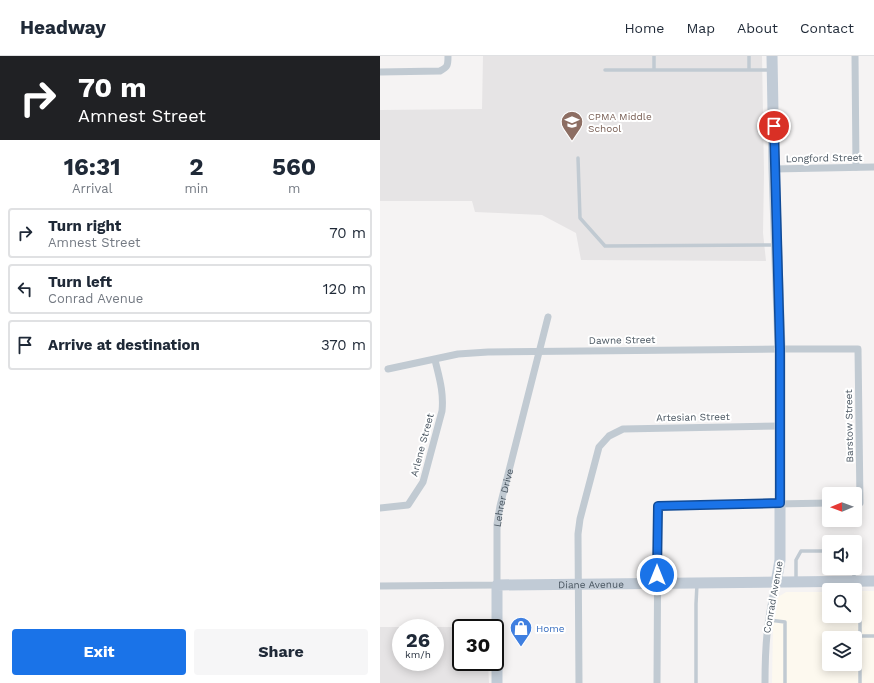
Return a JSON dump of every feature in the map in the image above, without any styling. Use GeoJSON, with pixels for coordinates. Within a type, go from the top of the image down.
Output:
{"type":"FeatureCollection","features":[{"type":"Feature","properties":{"kind":"street"},"geometry":{"type":"LineString","coordinates":[[380,72],[440,71],[447,67],[448,56]]}},
{"type":"Feature","properties":{"kind":"street","name":"Conrad Avenue"},"geometry":{"type":"LineString","coordinates":[[765,683],[765,644],[768,620],[780,560],[780,349],[772,56]]}},
{"type":"Feature","properties":{"kind":"street"},"geometry":{"type":"LineString","coordinates":[[855,56],[856,167]]}},
{"type":"Feature","properties":{"kind":"street","name":"Longford Street"},"geometry":{"type":"LineString","coordinates":[[774,169],[874,167]]}},
{"type":"Feature","properties":{"kind":"street","name":"Lehrer Drive"},"geometry":{"type":"LineString","coordinates":[[497,683],[497,524],[500,506],[548,317]]}},
{"type":"Feature","properties":{"kind":"street","name":"Dawne Street"},"geometry":{"type":"LineString","coordinates":[[388,369],[458,354],[481,352],[858,349]]}},
{"type":"Feature","properties":{"kind":"street","name":"Barstow Street"},"geometry":{"type":"LineString","coordinates":[[857,487],[858,349]]}},
{"type":"Feature","properties":{"kind":"street","name":"Arlene Street"},"geometry":{"type":"LineString","coordinates":[[380,508],[408,505],[423,482],[444,399],[435,360]]}},
{"type":"Feature","properties":{"kind":"street","name":"Artesian Street"},"geometry":{"type":"LineString","coordinates":[[578,584],[578,534],[580,519],[599,447],[609,436],[623,429],[780,426]]}},
{"type":"Feature","properties":{"kind":"street"},"geometry":{"type":"LineString","coordinates":[[657,683],[658,506],[822,503]]}},
{"type":"Feature","properties":{"kind":"street","name":"Diane Avenue"},"geometry":{"type":"LineString","coordinates":[[380,586],[796,583],[874,581]]}},
{"type":"Feature","properties":{"kind":"street"},"geometry":{"type":"LineString","coordinates":[[578,584],[579,683]]}},
{"type":"Feature","properties":{"kind":"lane"},"geometry":{"type":"LineString","coordinates":[[654,56],[654,70]]}},
{"type":"Feature","properties":{"kind":"lane"},"geometry":{"type":"LineString","coordinates":[[749,56],[749,70]]}},
{"type":"Feature","properties":{"kind":"lane"},"geometry":{"type":"LineString","coordinates":[[605,70],[773,70]]}},
{"type":"Feature","properties":{"kind":"lane"},"geometry":{"type":"LineString","coordinates":[[578,158],[580,218],[605,246],[777,245]]}},
{"type":"Feature","properties":{"kind":"lane"},"geometry":{"type":"LineString","coordinates":[[796,583],[796,560],[801,551],[822,551]]}},
{"type":"Feature","properties":{"kind":"lane"},"geometry":{"type":"LineString","coordinates":[[856,575],[860,631]]}},
{"type":"Feature","properties":{"kind":"lane"},"geometry":{"type":"LineString","coordinates":[[696,683],[697,583]]}},
{"type":"Feature","properties":{"kind":"lane"},"geometry":{"type":"LineString","coordinates":[[768,620],[785,622],[785,683]]}},
{"type":"Feature","properties":{"kind":"lane"},"geometry":{"type":"LineString","coordinates":[[862,638],[874,636]]}},
{"type":"Feature","properties":{"kind":"lane"},"geometry":{"type":"LineString","coordinates":[[860,671],[860,683]]}},
{"type":"Feature","properties":{"kind":"shaded area","name":"CPMA Middle School"},"geometry":{"type":"Polygon","coordinates":[[[483,56],[762,56],[764,173],[763,233],[766,261],[581,260],[576,233],[542,215],[475,212],[472,201],[380,201],[380,110],[482,109],[483,56]]]}},
{"type":"Feature","properties":{"kind":"shaded area"},"geometry":{"type":"Polygon","coordinates":[[[862,591],[874,591],[874,683],[772,683],[773,627],[778,597],[786,592],[822,592],[822,623],[862,623],[862,591]]]}},
{"type":"Feature","properties":{"kind":"shaded area"},"geometry":{"type":"Polygon","coordinates":[[[380,627],[392,627],[392,671],[444,671],[444,627],[452,627],[452,671],[488,671],[489,683],[380,683],[380,627]]]}},
{"type":"Feature","properties":{"kind":"place","name":"CPMA Middle School"},"geometry":{"type":"Point","coordinates":[572,142]}},
{"type":"Feature","properties":{"kind":"place","name":"Home"},"geometry":{"type":"Point","coordinates":[521,648]}},
{"type":"Feature","properties":{"kind":"route"},"geometry":{"type":"LineString","coordinates":[[657,575],[658,506],[780,503],[780,349],[774,126]]}}]}
